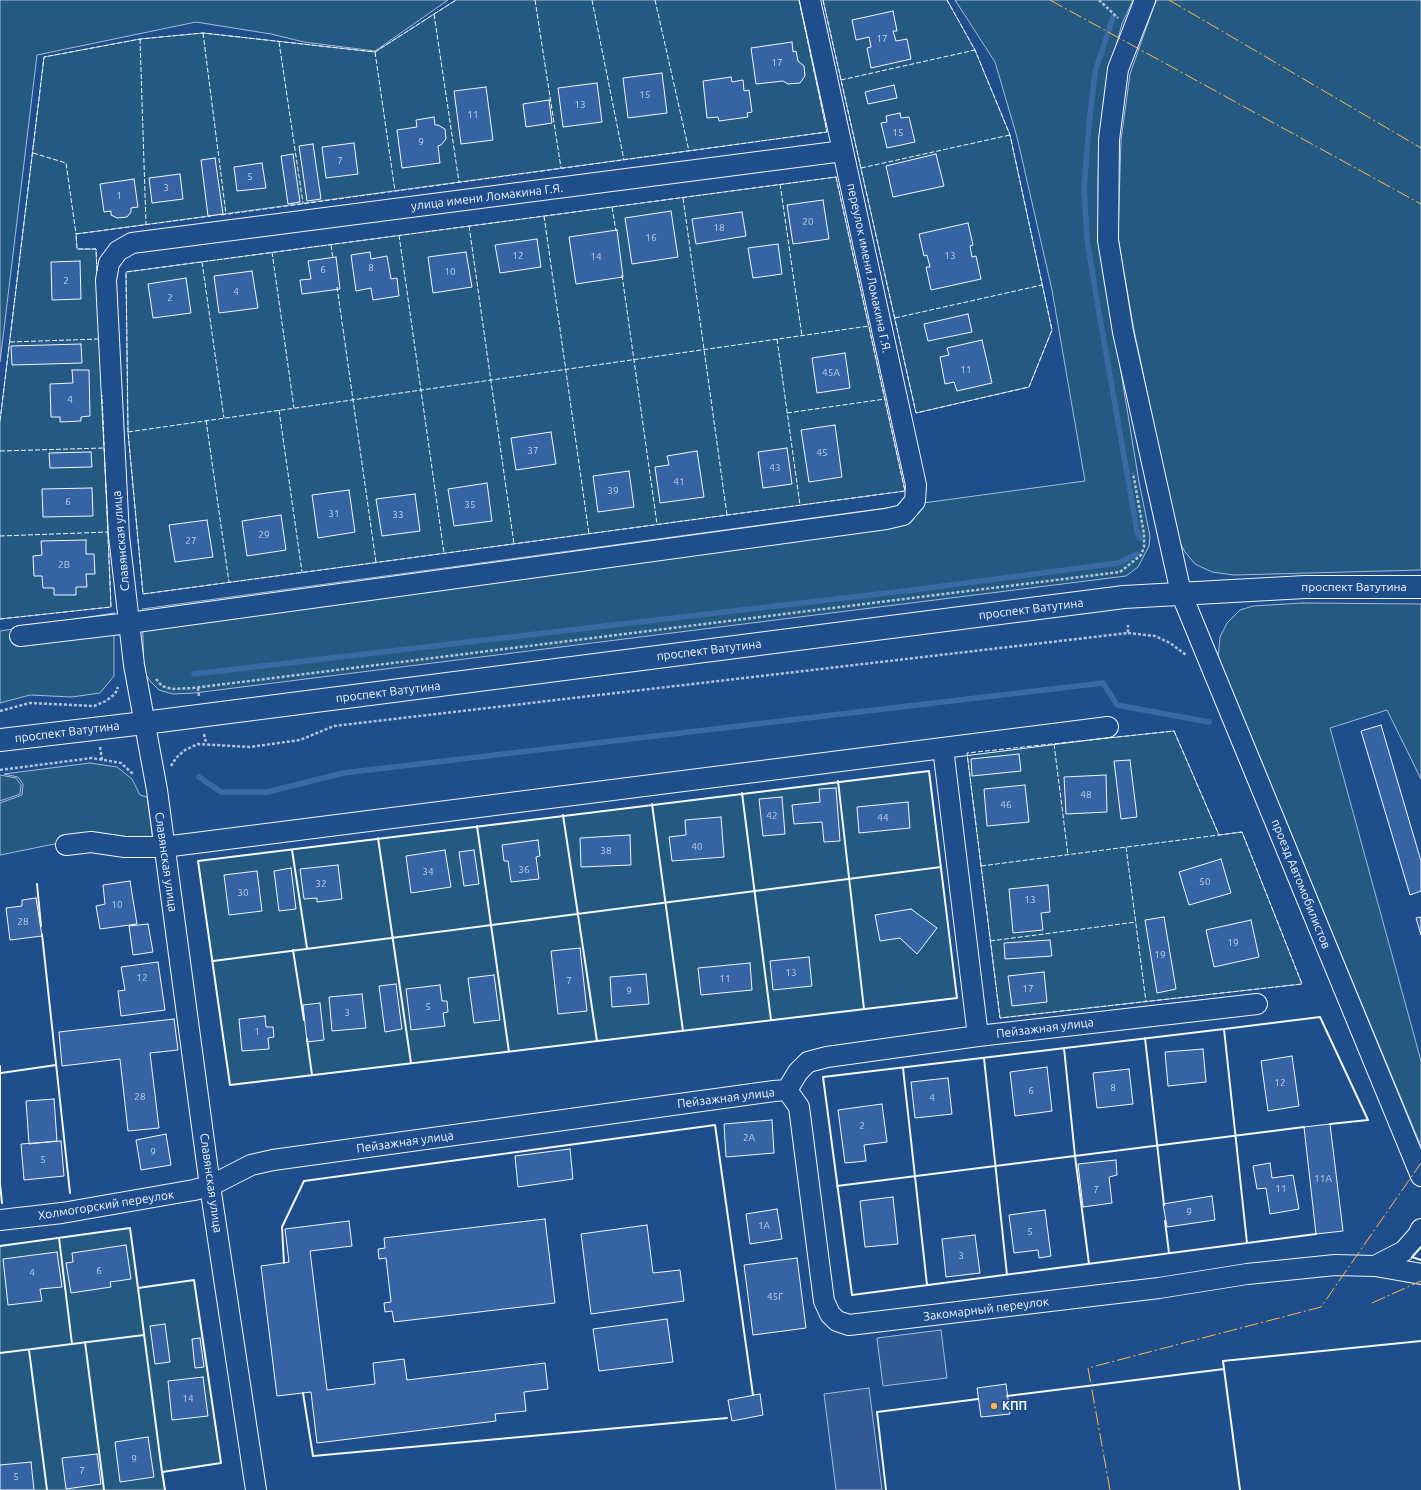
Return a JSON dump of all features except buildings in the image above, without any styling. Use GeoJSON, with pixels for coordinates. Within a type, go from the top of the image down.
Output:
{"type":"FeatureCollection","features":[{"type":"Feature","properties":{"kind":"main road","name":"проспект Ватутина"},"geometry":{"type":"LineString","coordinates":[[0,740],[144,723],[1124,597],[1305,587],[1421,587]]}},
{"type":"Feature","properties":{"kind":"street","name":"переулок имени Ломакина Г.Я."},"geometry":{"type":"LineString","coordinates":[[20,636],[129,623],[886,519],[903,515],[915,501],[916,485],[810,0]]}},
{"type":"Feature","properties":{"kind":"street","name":"проезд Автомобилистов"},"geometry":{"type":"LineString","coordinates":[[1145,0],[1118,69],[1110,133],[1108,240],[1123,332],[1181,593],[1421,1176]]}},
{"type":"Feature","properties":{"kind":"street","name":"улица имени Ломакина Г.Я."},"geometry":{"type":"LineString","coordinates":[[132,243],[843,151]]}},
{"type":"Feature","properties":{"kind":"street","name":"Славянская улица"},"geometry":{"type":"LineString","coordinates":[[132,243],[118,251],[113,256],[106,271],[119,536],[134,665],[164,847],[210,1186],[256,1490]]}},
{"type":"Feature","properties":{"kind":"street"},"geometry":{"type":"LineString","coordinates":[[66,845],[91,842],[125,847],[164,847],[1108,728]]}},
{"type":"Feature","properties":{"kind":"street"},"geometry":{"type":"LineString","coordinates":[[943,748],[978,1036]]}},
{"type":"Feature","properties":{"kind":"street","name":"Пейзажная улица"},"geometry":{"type":"LineString","coordinates":[[210,1186],[251,1165],[273,1160],[787,1090],[798,1072],[808,1062],[827,1057],[978,1036],[1257,1004]]}},
{"type":"Feature","properties":{"kind":"street","name":"Закомарный переулок"},"geometry":{"type":"LineString","coordinates":[[787,1090],[799,1107],[824,1301],[830,1314],[837,1321],[849,1326],[1159,1288],[1246,1274],[1335,1265],[1375,1266],[1421,1274]]}},
{"type":"Feature","properties":{"kind":"street","name":"Холмогорский переулок"},"geometry":{"type":"LineString","coordinates":[[0,1220],[62,1214],[210,1186]]}},
{"type":"Feature","properties":{"kind":"street","name":"Закомарный переулок"},"geometry":{"type":"LineString","coordinates":[[1375,1266],[1404,1251],[1418,1235],[1421,1229]]}},
{"type":"Feature","properties":{"kind":"path"},"geometry":{"type":"LineString","coordinates":[[1099,0],[1120,20],[1134,27]]}},
{"type":"Feature","properties":{"kind":"path"},"geometry":{"type":"LineString","coordinates":[[152,674],[162,686],[172,689],[193,688],[1120,572]]}},
{"type":"Feature","properties":{"kind":"path"},"geometry":{"type":"LineString","coordinates":[[170,774],[171,767],[176,758],[184,750],[198,744],[250,747],[300,740],[334,726],[1128,633],[1128,625]]}},
{"type":"Feature","properties":{"kind":"path"},"geometry":{"type":"LineString","coordinates":[[0,711],[30,703],[94,706],[106,702],[116,694],[120,682]]}},
{"type":"Feature","properties":{"kind":"path"},"geometry":{"type":"LineString","coordinates":[[0,770],[92,758],[120,763],[135,776],[138,781]]}},
{"type":"Feature","properties":{"kind":"shaded area"},"geometry":{"type":"Polygon","coordinates":[[[0,0],[448,0],[375,51],[304,42],[271,34],[196,22],[37,55],[0,362],[0,0]]]}},
{"type":"Feature","properties":{"kind":"shaded area"},"geometry":{"type":"Polygon","coordinates":[[[456,0],[799,0],[827,132],[76,234],[77,249],[96,249],[111,607],[0,619],[0,421],[44,57],[140,39],[203,33],[375,52],[456,0]]]}},
{"type":"Feature","properties":{"kind":"shaded area"},"geometry":{"type":"Polygon","coordinates":[[[823,0],[947,0],[975,50],[1010,135],[1052,330],[1029,387],[916,413],[823,0]]]}},
{"type":"Feature","properties":{"kind":"shaded area"},"geometry":{"type":"Polygon","coordinates":[[[955,0],[1133,0],[1122,24],[1110,68],[1099,137],[1098,187],[1099,238],[1139,482],[1150,536],[1149,546],[1138,567],[1126,576],[194,693],[173,694],[159,690],[151,682],[144,672],[142,609],[1085,481],[1052,290],[1017,137],[995,62],[955,0]]]}},
{"type":"Feature","properties":{"kind":"shaded area"},"geometry":{"type":"Polygon","coordinates":[[[1157,0],[1421,0],[1421,570],[1234,575],[1212,572],[1195,564],[1185,552],[1178,539],[1134,330],[1118,238],[1121,140],[1130,74],[1157,0]]]}},
{"type":"Feature","properties":{"kind":"shaded area"},"geometry":{"type":"Polygon","coordinates":[[[836,177],[905,491],[143,594],[128,432],[126,272],[836,177]]]}},
{"type":"Feature","properties":{"kind":"shaded area"},"geometry":{"type":"Polygon","coordinates":[[[1303,603],[1421,604],[1421,779],[1387,710],[1330,728],[1421,1061],[1421,1146],[1218,659],[1220,637],[1227,623],[1240,610],[1253,606],[1303,603]]]}},
{"type":"Feature","properties":{"kind":"shaded area"},"geometry":{"type":"Polygon","coordinates":[[[114,613],[114,676],[100,693],[72,697],[30,695],[0,703],[0,631],[114,613]]]}},
{"type":"Feature","properties":{"kind":"shaded area"},"geometry":{"type":"Polygon","coordinates":[[[1174,731],[1219,835],[1242,832],[1302,984],[1000,1018],[967,753],[1174,731]]]}},
{"type":"Feature","properties":{"kind":"shaded area"},"geometry":{"type":"Polygon","coordinates":[[[90,763],[117,767],[132,779],[140,795],[147,797],[153,841],[89,837],[0,855],[0,803],[22,795],[23,784],[18,777],[4,774],[90,763]]]}},
{"type":"Feature","properties":{"kind":"shaded area"},"geometry":{"type":"Polygon","coordinates":[[[929,771],[957,998],[230,1085],[198,861],[929,771]]]}},
{"type":"Feature","properties":{"kind":"shaded area"},"geometry":{"type":"Polygon","coordinates":[[[0,775],[16,778],[21,785],[20,794],[0,801],[0,775]]]}},
{"type":"Feature","properties":{"kind":"shaded area"},"geometry":{"type":"Polygon","coordinates":[[[130,1228],[138,1288],[194,1280],[221,1463],[163,1472],[165,1490],[0,1490],[0,1246],[130,1228]]]}},
{"type":"Feature","properties":{"kind":"shaded area"},"geometry":{"type":"Polygon","coordinates":[[[941,1330],[947,1378],[883,1386],[877,1338],[941,1330]]]}},
{"type":"Feature","properties":{"kind":"shaded area"},"geometry":{"type":"Polygon","coordinates":[[[869,1388],[882,1490],[836,1490],[824,1394],[869,1388]]]}},
{"type":"Feature","properties":{"kind":"waterway"},"geometry":{"type":"LineString","coordinates":[[1113,17],[1095,72],[1084,188],[1087,239],[1137,531],[1140,538]]}},
{"type":"Feature","properties":{"kind":"waterway"},"geometry":{"type":"LineString","coordinates":[[194,674],[913,590],[1118,563],[1137,554]]}},
{"type":"Feature","properties":{"kind":"waterway"},"geometry":{"type":"LineString","coordinates":[[199,777],[221,792],[267,792],[343,773],[1103,683],[1117,705],[1209,722]]}},
{"type":"Feature","properties":{"kind":"fence"},"geometry":{"type":"LineString","coordinates":[[0,421],[44,57],[140,39],[203,33],[375,52],[456,0]]}},
{"type":"Feature","properties":{"kind":"fence"},"geometry":{"type":"LineString","coordinates":[[535,0],[561,168]]}},
{"type":"Feature","properties":{"kind":"fence"},"geometry":{"type":"LineString","coordinates":[[592,0],[624,160]]}},
{"type":"Feature","properties":{"kind":"fence"},"geometry":{"type":"LineString","coordinates":[[655,0],[689,151]]}},
{"type":"Feature","properties":{"kind":"fence"},"geometry":{"type":"LineString","coordinates":[[221,215],[827,132],[799,0]]}},
{"type":"Feature","properties":{"kind":"fence"},"geometry":{"type":"LineString","coordinates":[[823,0],[916,413],[1029,387],[1052,330],[1010,135],[975,50],[947,0]]}},
{"type":"Feature","properties":{"kind":"fence"},"geometry":{"type":"LineString","coordinates":[[434,14],[459,182]]}},
{"type":"Feature","properties":{"kind":"fence"},"geometry":{"type":"LineString","coordinates":[[203,33],[226,214]]}},
{"type":"Feature","properties":{"kind":"fence"},"geometry":{"type":"LineString","coordinates":[[140,39],[146,225]]}},
{"type":"Feature","properties":{"kind":"fence"},"geometry":{"type":"LineString","coordinates":[[279,42],[303,203]]}},
{"type":"Feature","properties":{"kind":"fence"},"geometry":{"type":"LineString","coordinates":[[841,80],[975,50]]}},
{"type":"Feature","properties":{"kind":"fence"},"geometry":{"type":"LineString","coordinates":[[375,52],[395,191]]}},
{"type":"Feature","properties":{"kind":"fence"},"geometry":{"type":"LineString","coordinates":[[861,168],[1010,135]]}},
{"type":"Feature","properties":{"kind":"fence"},"geometry":{"type":"LineString","coordinates":[[33,153],[66,163],[76,234]]}},
{"type":"Feature","properties":{"kind":"fence"},"geometry":{"type":"LineString","coordinates":[[836,177],[905,491],[143,594],[128,432],[126,272],[836,177]]}},
{"type":"Feature","properties":{"kind":"fence"},"geometry":{"type":"LineString","coordinates":[[780,184],[802,336]]}},
{"type":"Feature","properties":{"kind":"fence"},"geometry":{"type":"LineString","coordinates":[[683,198],[727,515]]}},
{"type":"Feature","properties":{"kind":"fence"},"geometry":{"type":"LineString","coordinates":[[612,207],[616,231]]}},
{"type":"Feature","properties":{"kind":"fence"},"geometry":{"type":"LineString","coordinates":[[97,271],[96,249],[77,249],[76,234],[211,216]]}},
{"type":"Feature","properties":{"kind":"fence"},"geometry":{"type":"LineString","coordinates":[[544,216],[589,534]]}},
{"type":"Feature","properties":{"kind":"fence"},"geometry":{"type":"LineString","coordinates":[[469,226],[514,544]]}},
{"type":"Feature","properties":{"kind":"fence"},"geometry":{"type":"LineString","coordinates":[[399,235],[444,553]]}},
{"type":"Feature","properties":{"kind":"fence"},"geometry":{"type":"LineString","coordinates":[[331,245],[333,259]]}},
{"type":"Feature","properties":{"kind":"fence"},"geometry":{"type":"LineString","coordinates":[[272,252],[294,408]]}},
{"type":"Feature","properties":{"kind":"fence"},"geometry":{"type":"LineString","coordinates":[[202,262],[224,418]]}},
{"type":"Feature","properties":{"kind":"fence"},"geometry":{"type":"LineString","coordinates":[[622,275],[657,524]]}},
{"type":"Feature","properties":{"kind":"fence"},"geometry":{"type":"LineString","coordinates":[[895,318],[1042,285]]}},
{"type":"Feature","properties":{"kind":"fence"},"geometry":{"type":"LineString","coordinates":[[337,287],[376,562]]}},
{"type":"Feature","properties":{"kind":"fence"},"geometry":{"type":"LineString","coordinates":[[128,432],[869,326]]}},
{"type":"Feature","properties":{"kind":"fence"},"geometry":{"type":"LineString","coordinates":[[10,342],[100,339]]}},
{"type":"Feature","properties":{"kind":"fence"},"geometry":{"type":"LineString","coordinates":[[777,339],[800,505]]}},
{"type":"Feature","properties":{"kind":"fence"},"geometry":{"type":"LineString","coordinates":[[0,619],[111,607],[102,395]]}},
{"type":"Feature","properties":{"kind":"fence"},"geometry":{"type":"LineString","coordinates":[[787,413],[885,399]]}},
{"type":"Feature","properties":{"kind":"fence"},"geometry":{"type":"LineString","coordinates":[[279,410],[302,572]]}},
{"type":"Feature","properties":{"kind":"fence"},"geometry":{"type":"LineString","coordinates":[[206,420],[229,582]]}},
{"type":"Feature","properties":{"kind":"fence"},"geometry":{"type":"LineString","coordinates":[[0,451],[104,448]]}},
{"type":"Feature","properties":{"kind":"fence"},"geometry":{"type":"LineString","coordinates":[[0,536],[108,532]]}},
{"type":"Feature","properties":{"kind":"fence"},"geometry":{"type":"LineString","coordinates":[[1174,731],[1219,835],[1242,832],[1302,984],[1000,1018],[967,753],[1174,731]]}},
{"type":"Feature","properties":{"kind":"fence"},"geometry":{"type":"LineString","coordinates":[[1054,744],[1068,855]]}},
{"type":"Feature","properties":{"kind":"fence"},"geometry":{"type":"LineString","coordinates":[[981,866],[1219,835]]}},
{"type":"Feature","properties":{"kind":"fence"},"geometry":{"type":"LineString","coordinates":[[1126,847],[1146,1002]]}},
{"type":"Feature","properties":{"kind":"fence"},"geometry":{"type":"LineString","coordinates":[[990,941],[1136,922]]}},
{"type":"Feature","properties":{"kind":"wall"},"geometry":{"type":"LineString","coordinates":[[929,771],[957,998],[230,1085],[198,861],[929,771]]}},
{"type":"Feature","properties":{"kind":"wall"},"geometry":{"type":"LineString","coordinates":[[838,781],[864,1009]]}},
{"type":"Feature","properties":{"kind":"wall"},"geometry":{"type":"LineString","coordinates":[[742,793],[771,1020]]}},
{"type":"Feature","properties":{"kind":"wall"},"geometry":{"type":"LineString","coordinates":[[652,804],[683,1031]]}},
{"type":"Feature","properties":{"kind":"wall"},"geometry":{"type":"LineString","coordinates":[[563,815],[597,1041]]}},
{"type":"Feature","properties":{"kind":"wall"},"geometry":{"type":"LineString","coordinates":[[477,826],[509,1052]]}},
{"type":"Feature","properties":{"kind":"wall"},"geometry":{"type":"LineString","coordinates":[[378,838],[411,1063]]}},
{"type":"Feature","properties":{"kind":"wall"},"geometry":{"type":"LineString","coordinates":[[292,850],[307,948]]}},
{"type":"Feature","properties":{"kind":"wall"},"geometry":{"type":"LineString","coordinates":[[213,961],[941,867]]}},
{"type":"Feature","properties":{"kind":"wall"},"geometry":{"type":"LineString","coordinates":[[37,884],[41,926]]}},
{"type":"Feature","properties":{"kind":"wall"},"geometry":{"type":"LineString","coordinates":[[42,934],[70,1193]]}},
{"type":"Feature","properties":{"kind":"wall"},"geometry":{"type":"LineString","coordinates":[[293,950],[304,1020]]}},
{"type":"Feature","properties":{"kind":"wall"},"geometry":{"type":"LineString","coordinates":[[1224,1029],[1320,1017],[1368,1120],[1330,1124]]}},
{"type":"Feature","properties":{"kind":"wall"},"geometry":{"type":"LineString","coordinates":[[1224,1029],[1247,1243],[852,1295],[823,1077],[1224,1029]]}},
{"type":"Feature","properties":{"kind":"wall"},"geometry":{"type":"LineString","coordinates":[[1145,1038],[1164,1205]]}},
{"type":"Feature","properties":{"kind":"wall"},"geometry":{"type":"LineString","coordinates":[[307,1039],[312,1075]]}},
{"type":"Feature","properties":{"kind":"wall"},"geometry":{"type":"LineString","coordinates":[[1064,1048],[1075,1156],[1089,1264]]}},
{"type":"Feature","properties":{"kind":"wall"},"geometry":{"type":"LineString","coordinates":[[984,1058],[1007,1275]]}},
{"type":"Feature","properties":{"kind":"wall"},"geometry":{"type":"LineString","coordinates":[[1,1073],[56,1065]]}},
{"type":"Feature","properties":{"kind":"wall"},"geometry":{"type":"LineString","coordinates":[[0,1066],[0,1184],[2,1203]]}},
{"type":"Feature","properties":{"kind":"wall"},"geometry":{"type":"LineString","coordinates":[[903,1068],[927,1285]]}},
{"type":"Feature","properties":{"kind":"wall"},"geometry":{"type":"LineString","coordinates":[[284,1263],[282,1227],[304,1181],[715,1125],[753,1395]]}},
{"type":"Feature","properties":{"kind":"wall"},"geometry":{"type":"LineString","coordinates":[[837,1186],[1304,1127]]}},
{"type":"Feature","properties":{"kind":"wall"},"geometry":{"type":"LineString","coordinates":[[1165,1221],[1169,1253]]}},
{"type":"Feature","properties":{"kind":"wall"},"geometry":{"type":"LineString","coordinates":[[0,1246],[130,1228],[138,1288],[194,1280],[221,1463],[162,1472],[165,1490]]}},
{"type":"Feature","properties":{"kind":"wall"},"geometry":{"type":"LineString","coordinates":[[1247,1243],[1316,1234]]}},
{"type":"Feature","properties":{"kind":"wall"},"geometry":{"type":"LineString","coordinates":[[59,1238],[72,1344]]}},
{"type":"Feature","properties":{"kind":"wall"},"geometry":{"type":"LineString","coordinates":[[1421,1247],[1412,1257],[1421,1260]]}},
{"type":"Feature","properties":{"kind":"wall"},"geometry":{"type":"LineString","coordinates":[[138,1288],[162,1472]]}},
{"type":"Feature","properties":{"kind":"wall"},"geometry":{"type":"LineString","coordinates":[[0,1353],[144,1335]]}},
{"type":"Feature","properties":{"kind":"wall"},"geometry":{"type":"LineString","coordinates":[[1240,1490],[1223,1361],[1421,1341]]}},
{"type":"Feature","properties":{"kind":"wall"},"geometry":{"type":"LineString","coordinates":[[85,1342],[104,1490]]}},
{"type":"Feature","properties":{"kind":"wall"},"geometry":{"type":"LineString","coordinates":[[29,1350],[47,1490]]}},
{"type":"Feature","properties":{"kind":"wall"},"geometry":{"type":"LineString","coordinates":[[1007,1396],[1224,1369]]}},
{"type":"Feature","properties":{"kind":"wall"},"geometry":{"type":"LineString","coordinates":[[303,1393],[313,1456],[727,1418]]}},
{"type":"Feature","properties":{"kind":"wall"},"geometry":{"type":"LineString","coordinates":[[886,1490],[877,1412],[978,1399]]}},
{"type":"Feature","properties":{"kind":"power"},"geometry":{"type":"LineString","coordinates":[[1050,0],[1421,204]]}},
{"type":"Feature","properties":{"kind":"power"},"geometry":{"type":"LineString","coordinates":[[1169,0],[1421,148]]}},
{"type":"Feature","properties":{"kind":"power"},"geometry":{"type":"LineString","coordinates":[[1110,1490],[1088,1368],[1321,1307],[1421,1163]]}},
{"type":"Feature","properties":{"kind":"power"},"geometry":{"type":"LineString","coordinates":[[1372,1303],[1421,1281]]}},
{"type":"Feature","properties":{"kind":"place","name":"КПП"},"geometry":{"type":"Point","coordinates":[994,1406]}}]}
